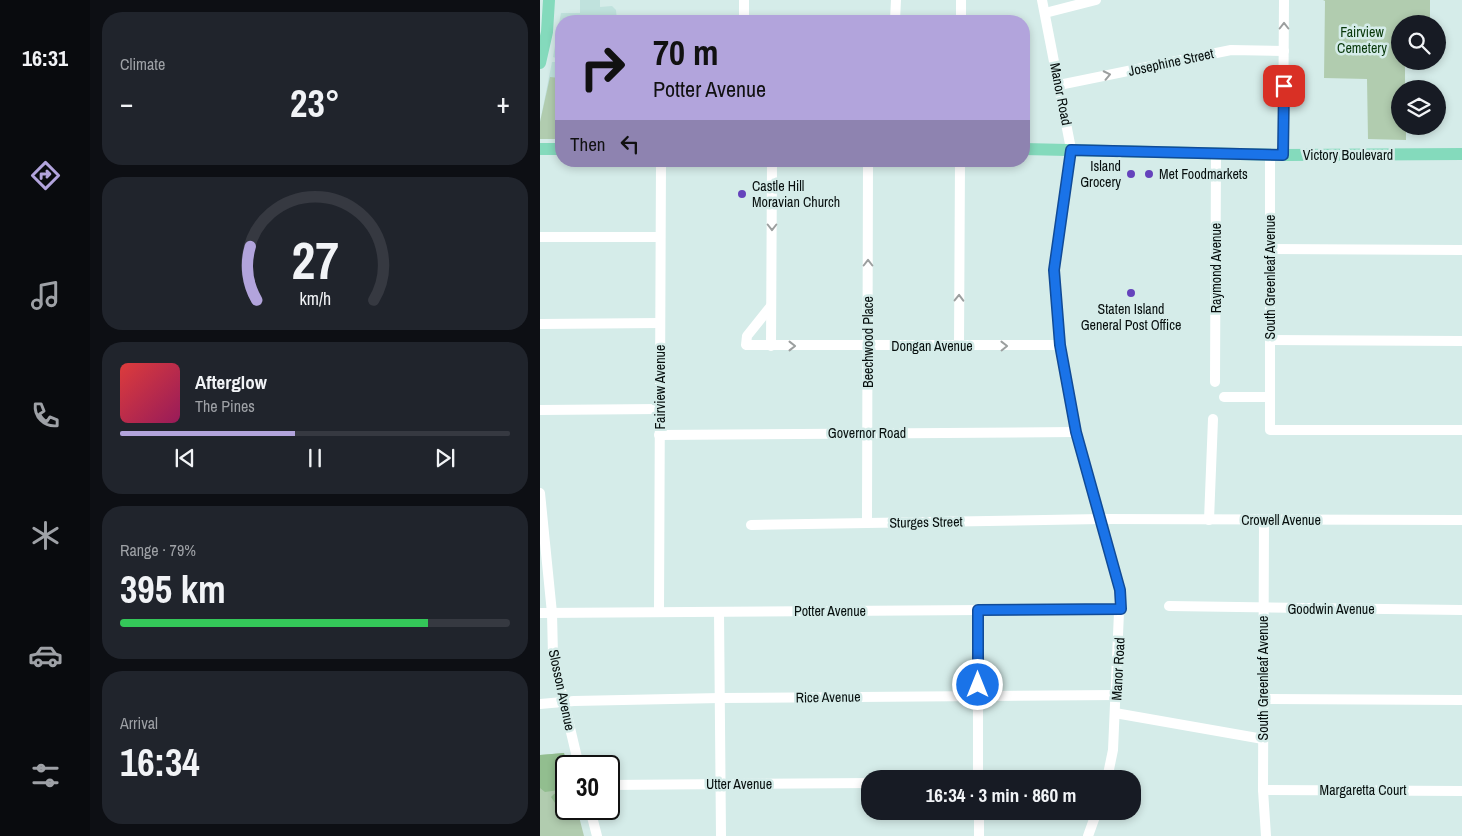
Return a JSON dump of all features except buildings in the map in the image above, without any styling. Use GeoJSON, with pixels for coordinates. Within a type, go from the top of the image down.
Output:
{"type":"FeatureCollection","features":[{"type":"Feature","properties":{"kind":"main road"},"geometry":{"type":"LineString","coordinates":[[540,63],[548,22],[549,0]]}},
{"type":"Feature","properties":{"kind":"main road"},"geometry":{"type":"LineString","coordinates":[[540,149],[555,149]]}},
{"type":"Feature","properties":{"kind":"main road","name":"Victory Boulevard"},"geometry":{"type":"LineString","coordinates":[[1030,149],[1276,155],[1462,154]]}},
{"type":"Feature","properties":{"kind":"street"},"geometry":{"type":"LineString","coordinates":[[744,0],[744,15]]}},
{"type":"Feature","properties":{"kind":"street"},"geometry":{"type":"LineString","coordinates":[[895,15],[896,0]]}},
{"type":"Feature","properties":{"kind":"street"},"geometry":{"type":"LineString","coordinates":[[961,0],[961,15]]}},
{"type":"Feature","properties":{"kind":"street","name":"Manor Road"},"geometry":{"type":"LineString","coordinates":[[1042,0],[1071,150],[1054,270],[1060,345],[1076,432],[1120,590],[1121,609],[1117,695],[1113,750],[1109,770]]}},
{"type":"Feature","properties":{"kind":"street"},"geometry":{"type":"LineString","coordinates":[[1045,13],[1096,0]]}},
{"type":"Feature","properties":{"kind":"street","name":"South Greenleaf Avenue"},"geometry":{"type":"LineString","coordinates":[[1284,0],[1284,51],[1271,249],[1270,430],[1462,430]]}},
{"type":"Feature","properties":{"kind":"street","name":"Josephine Street"},"geometry":{"type":"LineString","coordinates":[[1059,85],[1231,50],[1284,51]]}},
{"type":"Feature","properties":{"kind":"street","name":"Raymond Avenue"},"geometry":{"type":"LineString","coordinates":[[1215,382],[1216,154]]}},
{"type":"Feature","properties":{"kind":"street","name":"Fairview Avenue"},"geometry":{"type":"LineString","coordinates":[[659,612],[661,167]]}},
{"type":"Feature","properties":{"kind":"street"},"geometry":{"type":"LineString","coordinates":[[771,346],[772,167]]}},
{"type":"Feature","properties":{"kind":"street","name":"Beechwood Place"},"geometry":{"type":"LineString","coordinates":[[867,523],[868,167]]}},
{"type":"Feature","properties":{"kind":"street"},"geometry":{"type":"LineString","coordinates":[[959,346],[960,167]]}},
{"type":"Feature","properties":{"kind":"street"},"geometry":{"type":"LineString","coordinates":[[540,237],[660,237]]}},
{"type":"Feature","properties":{"kind":"street"},"geometry":{"type":"LineString","coordinates":[[1271,249],[1462,250]]}},
{"type":"Feature","properties":{"kind":"street","name":"Dongan Avenue"},"geometry":{"type":"LineString","coordinates":[[771,306],[747,336],[745,343],[749,346],[1060,345]]}},
{"type":"Feature","properties":{"kind":"street"},"geometry":{"type":"LineString","coordinates":[[540,324],[660,323]]}},
{"type":"Feature","properties":{"kind":"street"},"geometry":{"type":"LineString","coordinates":[[1270,340],[1462,340]]}},
{"type":"Feature","properties":{"kind":"street"},"geometry":{"type":"LineString","coordinates":[[1224,397],[1270,397]]}},
{"type":"Feature","properties":{"kind":"street"},"geometry":{"type":"LineString","coordinates":[[540,410],[660,409]]}},
{"type":"Feature","properties":{"kind":"street"},"geometry":{"type":"LineString","coordinates":[[1209,520],[1213,418]]}},
{"type":"Feature","properties":{"kind":"street","name":"Governor Road"},"geometry":{"type":"LineString","coordinates":[[659,435],[1076,432]]}},
{"type":"Feature","properties":{"kind":"street","name":"Slosson Avenue"},"geometry":{"type":"LineString","coordinates":[[540,493],[552,613],[553,656],[576,755]]}},
{"type":"Feature","properties":{"kind":"street","name":"Crowell Avenue"},"geometry":{"type":"LineString","coordinates":[[1101,520],[1462,520]]}},
{"type":"Feature","properties":{"kind":"street","name":"Sturges Street"},"geometry":{"type":"LineString","coordinates":[[752,525],[1101,520]]}},
{"type":"Feature","properties":{"kind":"street","name":"South Greenleaf Avenue"},"geometry":{"type":"LineString","coordinates":[[1264,520],[1263,790],[1266,836]]}},
{"type":"Feature","properties":{"kind":"street","name":"Goodwin Avenue"},"geometry":{"type":"LineString","coordinates":[[1169,606],[1263,609],[1462,610]]}},
{"type":"Feature","properties":{"kind":"street","name":"Potter Avenue"},"geometry":{"type":"LineString","coordinates":[[540,613],[1121,609]]}},
{"type":"Feature","properties":{"kind":"street"},"geometry":{"type":"LineString","coordinates":[[978,610],[978,770]]}},
{"type":"Feature","properties":{"kind":"street"},"geometry":{"type":"LineString","coordinates":[[719,612],[721,836]]}},
{"type":"Feature","properties":{"kind":"street","name":"Rice Avenue"},"geometry":{"type":"LineString","coordinates":[[540,704],[720,698],[1117,695]]}},
{"type":"Feature","properties":{"kind":"street"},"geometry":{"type":"LineString","coordinates":[[1263,699],[1462,700]]}},
{"type":"Feature","properties":{"kind":"street"},"geometry":{"type":"LineString","coordinates":[[1115,713],[1263,739]]}},
{"type":"Feature","properties":{"kind":"street","name":"Utter Avenue"},"geometry":{"type":"LineString","coordinates":[[620,785],[861,783]]}},
{"type":"Feature","properties":{"kind":"street","name":"Margaretta Court"},"geometry":{"type":"LineString","coordinates":[[1263,790],[1462,791]]}},
{"type":"Feature","properties":{"kind":"street"},"geometry":{"type":"LineString","coordinates":[[593,820],[597,836]]}},
{"type":"Feature","properties":{"kind":"street"},"geometry":{"type":"LineString","coordinates":[[979,820],[979,836]]}},
{"type":"Feature","properties":{"kind":"street"},"geometry":{"type":"LineString","coordinates":[[1090,836],[1094,820]]}},
{"type":"Feature","properties":{"kind":"shaded area"},"geometry":{"type":"Polygon","coordinates":[[[580,0],[600,0],[600,7],[612,6],[616,10],[616,15],[561,15],[561,13],[580,13],[580,0]]]}},
{"type":"Feature","properties":{"kind":"shaded area"},"geometry":{"type":"Polygon","coordinates":[[[552,62],[555,62],[555,139],[540,139],[540,122],[552,62]]]}},
{"type":"Feature","properties":{"kind":"green space","name":"Fairview Cemetery"},"geometry":{"type":"Polygon","coordinates":[[[1323,0],[1430,0],[1430,15],[1391,15],[1391,70],[1405,70],[1405,80],[1391,80],[1391,135],[1406,135],[1406,140],[1368,139],[1367,79],[1324,78],[1325,1],[1323,0]]]}},
{"type":"Feature","properties":{"kind":"green space"},"geometry":{"type":"Polygon","coordinates":[[[550,77],[555,78],[555,139],[540,139],[540,122],[550,77]]]}},
{"type":"Feature","properties":{"kind":"green space"},"geometry":{"type":"Polygon","coordinates":[[[564,753],[564,755],[555,755],[555,820],[580,820],[584,836],[540,836],[540,755],[564,753]]]}},
{"type":"Feature","properties":{"kind":"green space"},"geometry":{"type":"Polygon","coordinates":[[[564,753],[564,755],[555,755],[555,791],[545,792],[540,788],[540,755],[564,753]]]}},
{"type":"Feature","properties":{"kind":"green space"},"geometry":{"type":"Polygon","coordinates":[[[555,794],[555,803],[551,797],[555,794]]]}},
{"type":"Feature","properties":{"kind":"place","name":"Island Grocery"},"geometry":{"type":"Point","coordinates":[1131,174]}},
{"type":"Feature","properties":{"kind":"place","name":"Met Foodmarkets"},"geometry":{"type":"Point","coordinates":[1149,174]}},
{"type":"Feature","properties":{"kind":"place","name":"Castle Hill Moravian Church"},"geometry":{"type":"Point","coordinates":[742,194]}},
{"type":"Feature","properties":{"kind":"place","name":"Staten Island General Post Office"},"geometry":{"type":"Point","coordinates":[1131,293]}},
{"type":"Feature","properties":{"kind":"route"},"geometry":{"type":"LineString","coordinates":[[978,685],[978,610],[1121,609],[1120,590],[1076,432],[1065,381],[1060,345],[1054,270],[1071,150],[1283,155],[1284,86]]}}]}
